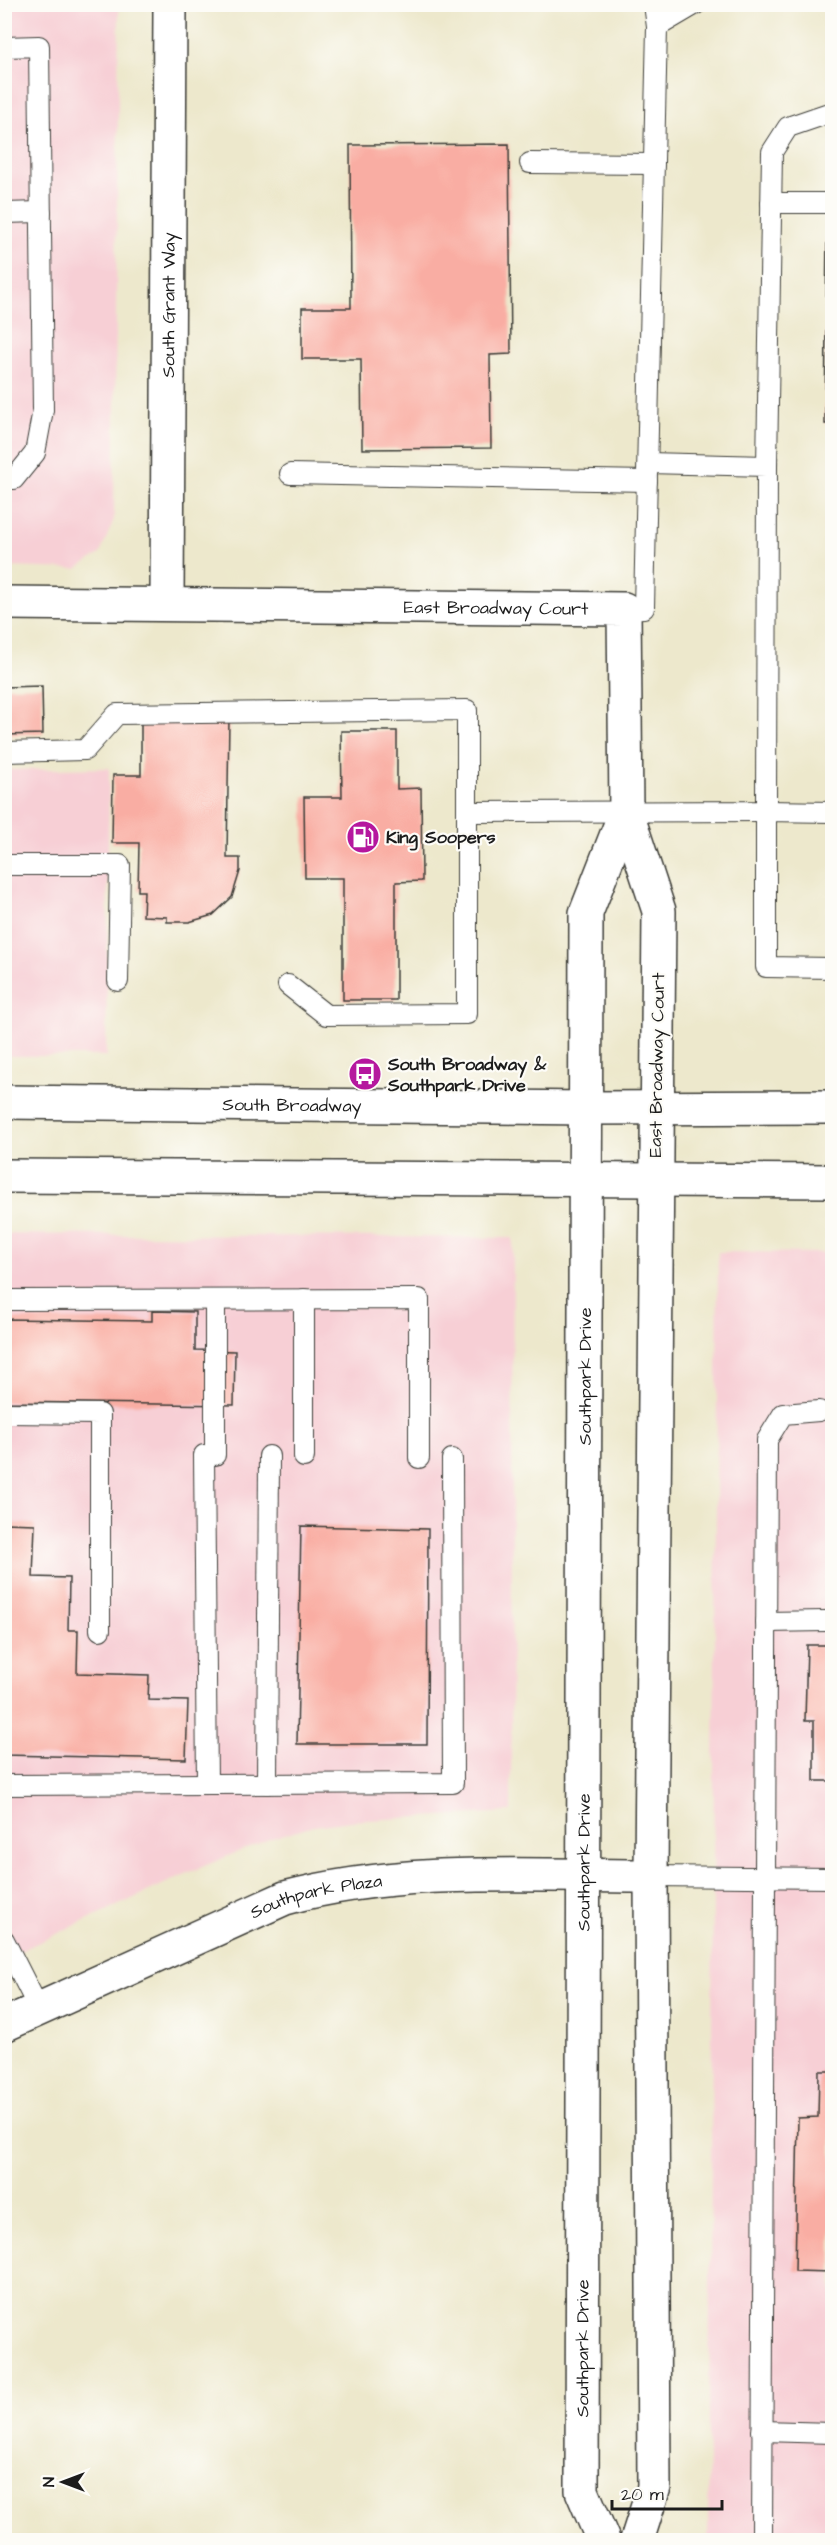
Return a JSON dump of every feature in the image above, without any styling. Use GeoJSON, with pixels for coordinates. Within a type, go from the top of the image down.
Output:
{"type":"FeatureCollection","features":[{"type":"Feature","properties":{"kind":"street","name":"South Grant Way"},"geometry":{"type":"LineString","coordinates":[[167,603],[170,4]]}},
{"type":"Feature","properties":{"kind":"street","name":"East Broadway Court"},"geometry":{"type":"LineString","coordinates":[[4,603],[624,609],[626,811],[659,911],[656,1180]]}},
{"type":"Feature","properties":{"kind":"street","name":"East Broadway Court"},"geometry":{"type":"LineString","coordinates":[[585,1179],[586,913],[626,811]]}},
{"type":"Feature","properties":{"kind":"street","name":"South Broadway"},"geometry":{"type":"LineString","coordinates":[[4,1102],[586,1108],[832,1107]]}},
{"type":"Feature","properties":{"kind":"street"},"geometry":{"type":"LineString","coordinates":[[4,1176],[832,1181]]}},
{"type":"Feature","properties":{"kind":"street","name":"Southpark Drive"},"geometry":{"type":"LineString","coordinates":[[585,1179],[582,2491],[603,2541]]}},
{"type":"Feature","properties":{"kind":"street"},"geometry":{"type":"LineString","coordinates":[[637,2541],[654,2487],[651,1876],[656,1180]]}},
{"type":"Feature","properties":{"kind":"street","name":"Southpark Plaza"},"geometry":{"type":"LineString","coordinates":[[4,2025],[285,1898],[320,1888],[372,1880],[425,1876],[651,1876]]}},
{"type":"Feature","properties":{"kind":"lane"},"geometry":{"type":"LineString","coordinates":[[624,609],[644,608],[657,27],[654,4]]}},
{"type":"Feature","properties":{"kind":"lane"},"geometry":{"type":"LineString","coordinates":[[657,27],[696,4]]}},
{"type":"Feature","properties":{"kind":"lane"},"geometry":{"type":"LineString","coordinates":[[4,47],[39,46],[43,410],[35,453],[15,479],[4,479]]}},
{"type":"Feature","properties":{"kind":"lane"},"geometry":{"type":"LineString","coordinates":[[832,114],[825,114],[788,127],[772,153],[767,466],[766,811],[766,967],[832,968]]}},
{"type":"Feature","properties":{"kind":"lane"},"geometry":{"type":"LineString","coordinates":[[530,163],[654,164]]}},
{"type":"Feature","properties":{"kind":"lane"},"geometry":{"type":"LineString","coordinates":[[771,203],[832,203]]}},
{"type":"Feature","properties":{"kind":"lane"},"geometry":{"type":"LineString","coordinates":[[4,213],[41,212]]}},
{"type":"Feature","properties":{"kind":"lane"},"geometry":{"type":"LineString","coordinates":[[290,474],[647,472],[767,466]]}},
{"type":"Feature","properties":{"kind":"lane"},"geometry":{"type":"LineString","coordinates":[[4,752],[84,750],[117,714],[468,710],[468,1014],[326,1015],[288,985]]}},
{"type":"Feature","properties":{"kind":"lane"},"geometry":{"type":"LineString","coordinates":[[468,812],[832,812]]}},
{"type":"Feature","properties":{"kind":"lane"},"geometry":{"type":"LineString","coordinates":[[4,865],[120,866],[118,981]]}},
{"type":"Feature","properties":{"kind":"lane"},"geometry":{"type":"LineString","coordinates":[[304,1299],[304,1457]]}},
{"type":"Feature","properties":{"kind":"lane"},"geometry":{"type":"LineString","coordinates":[[4,1300],[419,1299],[419,1458]]}},
{"type":"Feature","properties":{"kind":"lane"},"geometry":{"type":"LineString","coordinates":[[207,1784],[210,1455],[215,1300]]}},
{"type":"Feature","properties":{"kind":"lane"},"geometry":{"type":"LineString","coordinates":[[762,2541],[767,1440],[783,1414],[819,1411]]}},
{"type":"Feature","properties":{"kind":"lane"},"geometry":{"type":"LineString","coordinates":[[4,1413],[100,1414],[100,1630]]}},
{"type":"Feature","properties":{"kind":"lane"},"geometry":{"type":"LineString","coordinates":[[267,1784],[269,1456]]}},
{"type":"Feature","properties":{"kind":"lane"},"geometry":{"type":"LineString","coordinates":[[4,1785],[453,1784],[452,1459]]}},
{"type":"Feature","properties":{"kind":"lane"},"geometry":{"type":"LineString","coordinates":[[766,1622],[825,1621]]}},
{"type":"Feature","properties":{"kind":"lane"},"geometry":{"type":"LineString","coordinates":[[651,1876],[832,1878]]}},
{"type":"Feature","properties":{"kind":"lane"},"geometry":{"type":"LineString","coordinates":[[4,1940],[39,2009]]}},
{"type":"Feature","properties":{"kind":"lane"},"geometry":{"type":"LineString","coordinates":[[762,2431],[832,2433]]}},
{"type":"Feature","properties":{"kind":"shaded area"},"geometry":{"type":"Polygon","coordinates":[[[5,5],[119,5],[114,519],[100,554],[76,569],[5,567],[5,5]]]}},
{"type":"Feature","properties":{"kind":"shaded area"},"geometry":{"type":"Polygon","coordinates":[[[109,768],[106,1056],[5,1056],[4,770],[109,768]]]}},
{"type":"Feature","properties":{"kind":"shaded area"},"geometry":{"type":"Polygon","coordinates":[[[4,1234],[513,1238],[511,1812],[351,1821],[307,1827],[269,1839],[190,1872],[5,1958],[4,1234]]]}},
{"type":"Feature","properties":{"kind":"shaded area"},"geometry":{"type":"Polygon","coordinates":[[[718,1252],[832,1253],[832,2540],[708,2540],[718,1252]]]}},
{"type":"Feature","properties":{"kind":"building"},"geometry":{"type":"Polygon","coordinates":[[[509,144],[511,354],[490,355],[491,448],[362,449],[361,359],[302,359],[302,308],[351,308],[350,145],[509,144]]]}},
{"type":"Feature","properties":{"kind":"building"},"geometry":{"type":"Polygon","coordinates":[[[827,225],[832,225],[832,424],[825,424],[827,225]]]}},
{"type":"Feature","properties":{"kind":"building"},"geometry":{"type":"Polygon","coordinates":[[[42,686],[43,734],[4,735],[4,687],[42,686]]]}},
{"type":"Feature","properties":{"kind":"building"},"geometry":{"type":"Polygon","coordinates":[[[141,717],[229,718],[227,858],[240,858],[240,871],[232,897],[213,915],[189,922],[167,922],[167,917],[143,916],[144,891],[138,891],[139,843],[112,843],[113,775],[141,775],[141,717]]]}},
{"type":"Feature","properties":{"kind":"building","name":"King Soopers"},"geometry":{"type":"Polygon","coordinates":[[[341,731],[397,731],[397,789],[421,788],[422,881],[396,882],[396,1000],[343,1000],[343,878],[305,878],[304,797],[342,797],[341,731]]]}},
{"type":"Feature","properties":{"kind":"building"},"geometry":{"type":"Polygon","coordinates":[[[829,1286],[832,1286],[832,1380],[830,1380],[829,1286]]]}},
{"type":"Feature","properties":{"kind":"building"},"geometry":{"type":"Polygon","coordinates":[[[152,1311],[195,1312],[195,1350],[235,1351],[234,1405],[4,1402],[4,1319],[152,1321],[152,1311]]]}},
{"type":"Feature","properties":{"kind":"building"},"geometry":{"type":"Polygon","coordinates":[[[4,1523],[35,1524],[33,1577],[69,1578],[68,1630],[78,1630],[77,1673],[149,1675],[148,1700],[188,1701],[186,1759],[4,1755],[4,1523]]]}},
{"type":"Feature","properties":{"kind":"building"},"geometry":{"type":"Polygon","coordinates":[[[301,1526],[428,1529],[427,1744],[297,1744],[301,1526]]]}},
{"type":"Feature","properties":{"kind":"building"},"geometry":{"type":"Polygon","coordinates":[[[807,1645],[832,1645],[832,1781],[814,1781],[814,1721],[805,1721],[807,1645]]]}},
{"type":"Feature","properties":{"kind":"building"},"geometry":{"type":"Polygon","coordinates":[[[819,2071],[832,2071],[832,2272],[795,2271],[798,2118],[818,2117],[819,2071]]]}},
{"type":"Feature","properties":{"kind":"place","name":"King Soopers"},"geometry":{"type":"Point","coordinates":[363,837]}},
{"type":"Feature","properties":{"kind":"place","name":"South Broadway & Southpark Drive"},"geometry":{"type":"Point","coordinates":[365,1074]}}]}
